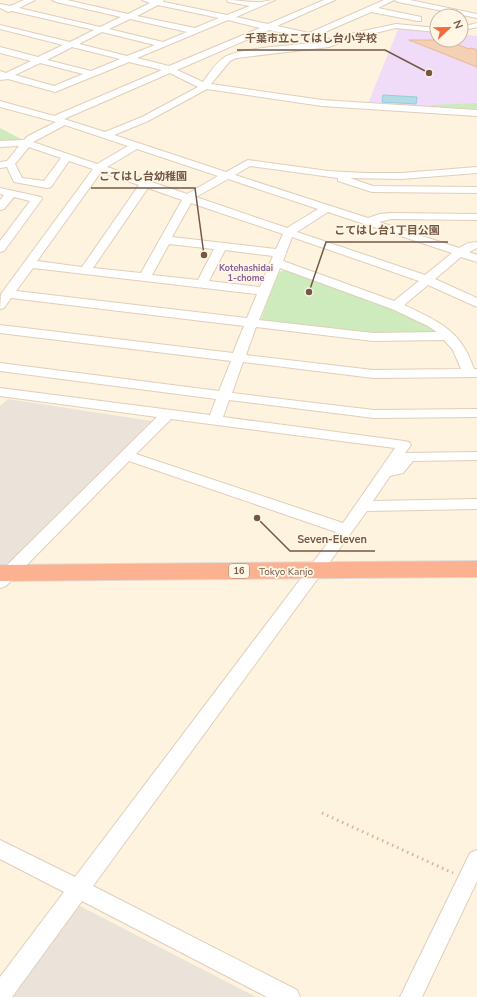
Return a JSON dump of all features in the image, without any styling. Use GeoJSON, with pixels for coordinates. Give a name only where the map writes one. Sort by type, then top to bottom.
{"type":"FeatureCollection","features":[{"type":"Feature","properties":{"kind":"highway","name":"Tokyo Kanjo"},"geometry":{"type":"LineString","coordinates":[[310,578],[477,569]]}},
{"type":"Feature","properties":{"kind":"highway","name":"Tokyo Kanjo"},"geometry":{"type":"LineString","coordinates":[[2,579],[310,578],[477,584]]}},
{"type":"Feature","properties":{"kind":"street"},"geometry":{"type":"LineString","coordinates":[[0,14],[31,0]]}},
{"type":"Feature","properties":{"kind":"street"},"geometry":{"type":"LineString","coordinates":[[56,0],[195,31]]}},
{"type":"Feature","properties":{"kind":"street"},"geometry":{"type":"LineString","coordinates":[[146,0],[160,1],[227,18],[335,41]]}},
{"type":"Feature","properties":{"kind":"street"},"geometry":{"type":"LineString","coordinates":[[231,0],[258,6]]}},
{"type":"Feature","properties":{"kind":"street"},"geometry":{"type":"LineString","coordinates":[[2,77],[55,89],[271,0]]}},
{"type":"Feature","properties":{"kind":"street"},"geometry":{"type":"LineString","coordinates":[[67,157],[47,185],[18,180],[5,165],[31,138],[60,120],[169,69],[331,0]]}},
{"type":"Feature","properties":{"kind":"street"},"geometry":{"type":"LineString","coordinates":[[310,36],[390,0]]}},
{"type":"Feature","properties":{"kind":"street"},"geometry":{"type":"LineString","coordinates":[[398,0],[475,13]]}},
{"type":"Feature","properties":{"kind":"street"},"geometry":{"type":"LineString","coordinates":[[433,7],[443,0]]}},
{"type":"Feature","properties":{"kind":"street"},"geometry":{"type":"LineString","coordinates":[[2,77],[160,1]]}},
{"type":"Feature","properties":{"kind":"street"},"geometry":{"type":"LineString","coordinates":[[0,6],[162,44]]}},
{"type":"Feature","properties":{"kind":"street"},"geometry":{"type":"LineString","coordinates":[[370,9],[429,21]]}},
{"type":"Feature","properties":{"kind":"street"},"geometry":{"type":"LineString","coordinates":[[104,136],[145,118],[202,89],[227,59],[233,56],[248,53],[318,46],[396,26],[429,29]]}},
{"type":"Feature","properties":{"kind":"street"},"geometry":{"type":"LineString","coordinates":[[0,27],[169,69],[203,86],[322,103],[477,113]]}},
{"type":"Feature","properties":{"kind":"street"},"geometry":{"type":"LineString","coordinates":[[0,50],[91,74]]}},
{"type":"Feature","properties":{"kind":"street"},"geometry":{"type":"LineString","coordinates":[[0,104],[60,120],[104,136],[460,252],[477,259]]}},
{"type":"Feature","properties":{"kind":"street"},"geometry":{"type":"LineString","coordinates":[[0,144],[27,143],[428,280],[477,303]]}},
{"type":"Feature","properties":{"kind":"street"},"geometry":{"type":"LineString","coordinates":[[0,305],[99,167],[136,146]]}},
{"type":"Feature","properties":{"kind":"street"},"geometry":{"type":"LineString","coordinates":[[145,277],[189,198],[248,163],[328,174],[401,176],[477,170]]}},
{"type":"Feature","properties":{"kind":"street"},"geometry":{"type":"LineString","coordinates":[[328,174],[372,189],[477,190]]}},
{"type":"Feature","properties":{"kind":"street"},"geometry":{"type":"LineString","coordinates":[[86,270],[145,184]]}},
{"type":"Feature","properties":{"kind":"street"},"geometry":{"type":"LineString","coordinates":[[0,208],[5,193],[37,200],[0,249]]}},
{"type":"Feature","properties":{"kind":"street"},"geometry":{"type":"LineString","coordinates":[[215,420],[251,323],[289,232],[326,209]]}},
{"type":"Feature","properties":{"kind":"street"},"geometry":{"type":"LineString","coordinates":[[369,222],[380,217],[391,216],[477,217]]}},
{"type":"Feature","properties":{"kind":"street"},"geometry":{"type":"LineString","coordinates":[[0,329],[373,374],[473,373],[459,349],[448,336],[432,323],[396,306],[278,258],[221,246],[165,240]]}},
{"type":"Feature","properties":{"kind":"street"},"geometry":{"type":"LineString","coordinates":[[396,306],[460,252],[472,245],[477,245]]}},
{"type":"Feature","properties":{"kind":"street"},"geometry":{"type":"LineString","coordinates":[[202,283],[221,246]]}},
{"type":"Feature","properties":{"kind":"street"},"geometry":{"type":"LineString","coordinates":[[29,264],[265,291]]}},
{"type":"Feature","properties":{"kind":"street"},"geometry":{"type":"LineString","coordinates":[[7,294],[373,337],[448,336]]}},
{"type":"Feature","properties":{"kind":"street"},"geometry":{"type":"LineString","coordinates":[[0,366],[350,412],[374,414],[477,413]]}},
{"type":"Feature","properties":{"kind":"street"},"geometry":{"type":"LineString","coordinates":[[0,392],[404,445],[364,506],[0,995]]}},
{"type":"Feature","properties":{"kind":"street"},"geometry":{"type":"LineString","coordinates":[[2,579],[168,414]]}},
{"type":"Feature","properties":{"kind":"street"},"geometry":{"type":"LineString","coordinates":[[127,456],[346,530]]}},
{"type":"Feature","properties":{"kind":"street"},"geometry":{"type":"LineString","coordinates":[[385,473],[398,470],[409,457],[477,456]]}},
{"type":"Feature","properties":{"kind":"street"},"geometry":{"type":"LineString","coordinates":[[364,506],[477,504]]}},
{"type":"Feature","properties":{"kind":"street"},"geometry":{"type":"LineString","coordinates":[[0,849],[289,997]]}},
{"type":"Feature","properties":{"kind":"street"},"geometry":{"type":"LineString","coordinates":[[411,997],[477,859]]}},
{"type":"Feature","properties":{"kind":"path"},"geometry":{"type":"LineString","coordinates":[[322,813],[467,880]]}},
{"type":"Feature","properties":{"kind":"shaded area"},"geometry":{"type":"Polygon","coordinates":[[[399,27],[429,31],[429,48],[469,48],[469,35],[477,36],[477,112],[367,106],[399,27]]]}},
{"type":"Feature","properties":{"kind":"shaded area"},"geometry":{"type":"Polygon","coordinates":[[[8,399],[152,421],[9,565],[0,565],[0,406],[8,399]]]}},
{"type":"Feature","properties":{"kind":"shaded area"},"geometry":{"type":"Polygon","coordinates":[[[76,904],[256,997],[8,997],[76,904]]]}},
{"type":"Feature","properties":{"kind":"green space"},"geometry":{"type":"Polygon","coordinates":[[[477,103],[477,110],[432,111],[432,105],[477,103]]]}},
{"type":"Feature","properties":{"kind":"green space"},"geometry":{"type":"Polygon","coordinates":[[[0,128],[23,140],[0,143],[0,128]]]}},
{"type":"Feature","properties":{"kind":"green space"},"geometry":{"type":"Polygon","coordinates":[[[287,270],[401,311],[421,321],[436,332],[434,334],[370,335],[265,323],[261,319],[278,272],[287,270]]]}},
{"type":"Feature","properties":{"kind":"water"},"geometry":{"type":"Polygon","coordinates":[[[383,95],[417,97],[416,104],[382,102],[383,95]]]}},
{"type":"Feature","properties":{"kind":"building"},"geometry":{"type":"Polygon","coordinates":[[[409,40],[429,40],[429,48],[409,40]]]}},
{"type":"Feature","properties":{"kind":"building"},"geometry":{"type":"Polygon","coordinates":[[[429,48],[472,48],[477,50],[477,67],[429,48]]]}},
{"type":"Feature","properties":{"kind":"place","name":"千葉市立こてはし台小学校"},"geometry":{"type":"Point","coordinates":[429,73]}},
{"type":"Feature","properties":{"kind":"place","name":"こてはし台幼稚園"},"geometry":{"type":"Point","coordinates":[204,255]}},
{"type":"Feature","properties":{"kind":"place","name":"こてはし台1丁目公園"},"geometry":{"type":"Point","coordinates":[309,292]}},
{"type":"Feature","properties":{"kind":"place","name":"Seven-Eleven"},"geometry":{"type":"Point","coordinates":[257,518]}},
{"type":"Feature","properties":{"kind":"district","name":"Kotehashidai 1-chome"},"geometry":{"type":"Point","coordinates":[246,274]}}]}
